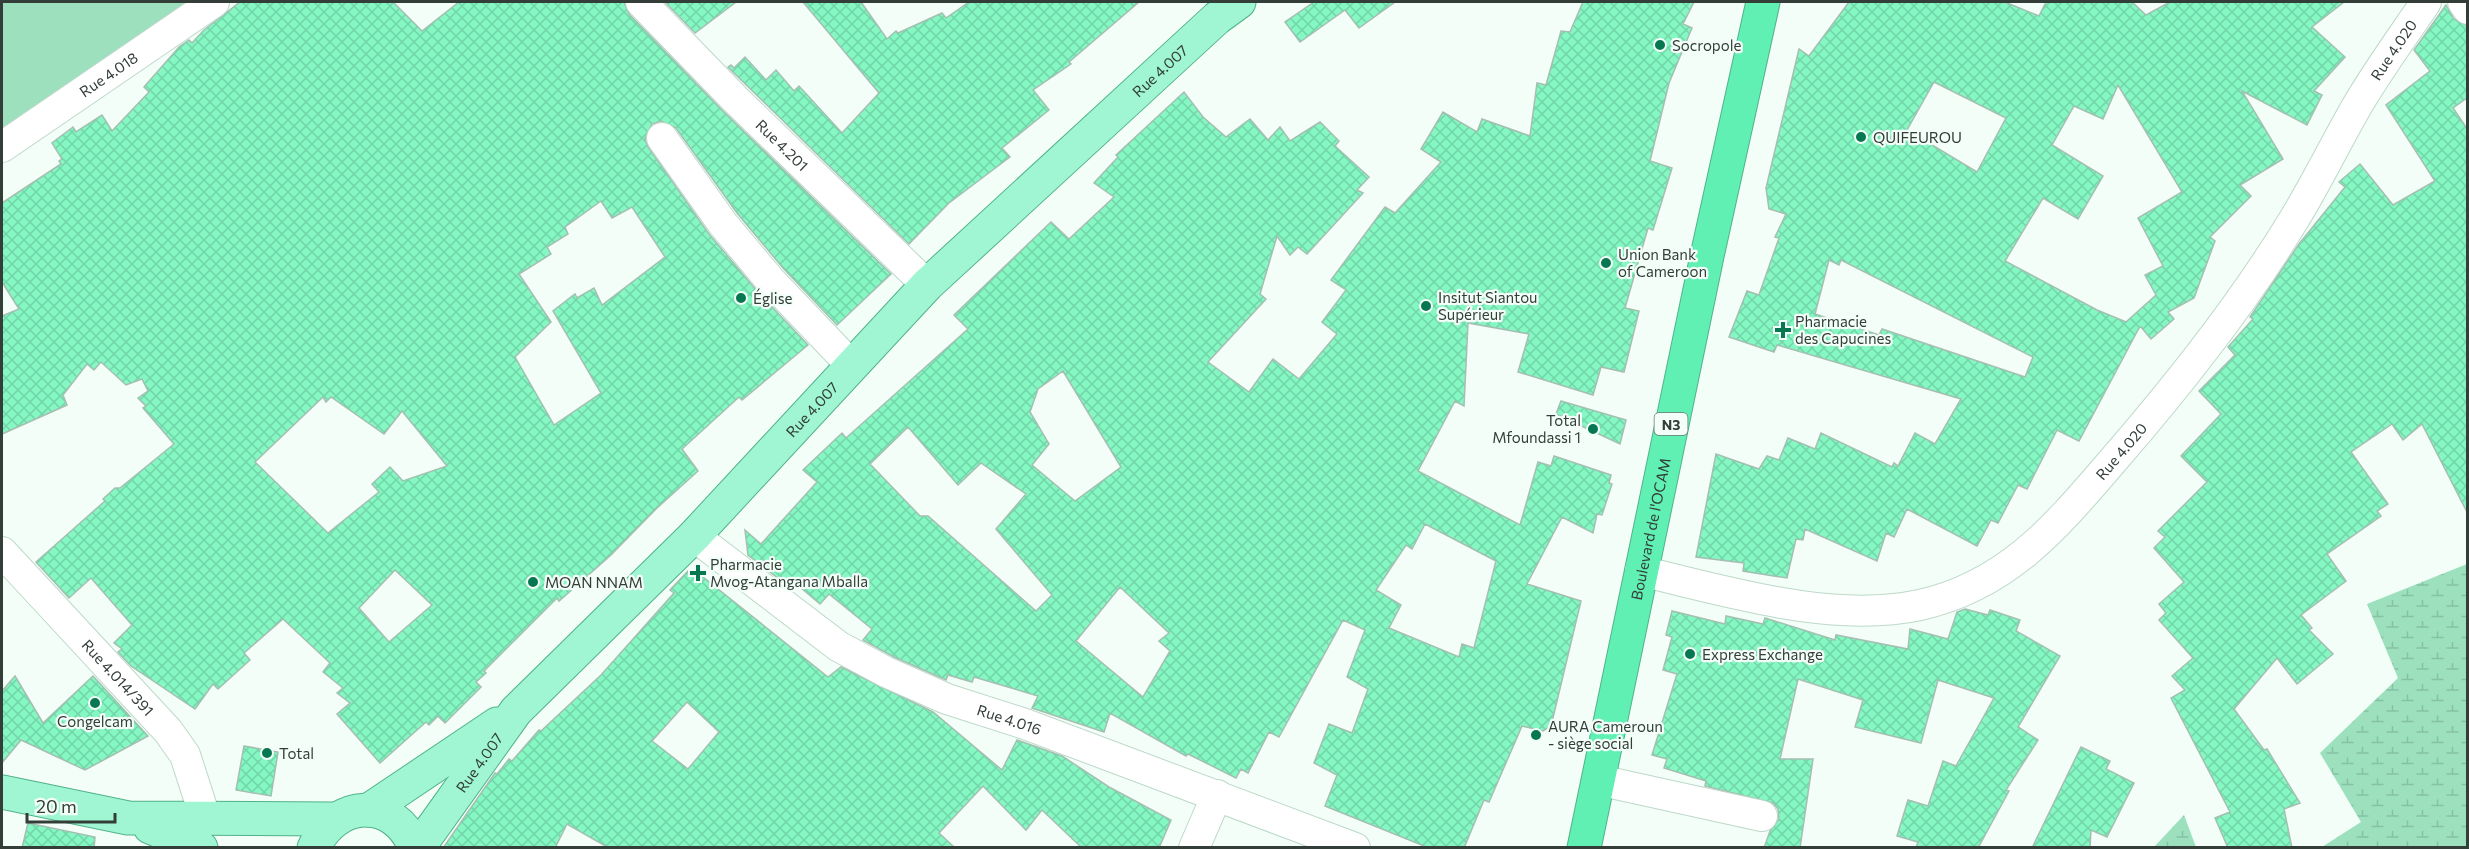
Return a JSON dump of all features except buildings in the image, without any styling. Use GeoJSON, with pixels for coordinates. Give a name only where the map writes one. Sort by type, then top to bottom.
{"type":"FeatureCollection","features":[{"type":"Feature","properties":{"kind":"highway","name":"Boulevard de l'OCAM"},"geometry":{"type":"LineString","coordinates":[[1584,848],[1640,571],[1763,2]]}},
{"type":"Feature","properties":{"kind":"main road","name":"Rue 4.007"},"geometry":{"type":"LineString","coordinates":[[416,848],[516,711],[694,536],[927,285],[1217,18],[1239,2]]}},
{"type":"Feature","properties":{"kind":"main road"},"geometry":{"type":"LineString","coordinates":[[369,810],[516,711]]}},
{"type":"Feature","properties":{"kind":"main road"},"geometry":{"type":"LineString","coordinates":[[2,792],[204,834],[333,819],[350,811],[369,810],[385,814],[399,822],[410,835],[416,848]]}},
{"type":"Feature","properties":{"kind":"main road"},"geometry":{"type":"LineString","coordinates":[[314,848],[320,833],[333,819]]}},
{"type":"Feature","properties":{"kind":"street","name":"Rue 4.018"},"geometry":{"type":"LineString","coordinates":[[2,147],[214,2]]}},
{"type":"Feature","properties":{"kind":"street","name":"Rue 4.201"},"geometry":{"type":"LineString","coordinates":[[641,2],[735,99],[927,285]]}},
{"type":"Feature","properties":{"kind":"street","name":"Rue 4.020"},"geometry":{"type":"LineString","coordinates":[[1640,571],[1779,602],[1855,611],[1918,605],[1964,592],[2009,565],[2049,534],[2147,421],[2241,301],[2294,221],[2358,104],[2426,2]]}},
{"type":"Feature","properties":{"kind":"street"},"geometry":{"type":"LineString","coordinates":[[2463,2],[2468,9]]}},
{"type":"Feature","properties":{"kind":"street"},"geometry":{"type":"LineString","coordinates":[[662,138],[723,224],[770,280],[852,366]]}},
{"type":"Feature","properties":{"kind":"street","name":"Rue 4.016"},"geometry":{"type":"LineString","coordinates":[[694,536],[830,640],[886,672],[947,699],[1217,795],[1355,848]]}},
{"type":"Feature","properties":{"kind":"street","name":"Rue 4.014/391"},"geometry":{"type":"LineString","coordinates":[[2,552],[168,731],[185,755],[204,834]]}},
{"type":"Feature","properties":{"kind":"street"},"geometry":{"type":"LineString","coordinates":[[1598,780],[1762,816]]}},
{"type":"Feature","properties":{"kind":"street"},"geometry":{"type":"LineString","coordinates":[[1194,848],[1217,795]]}},
{"type":"Feature","properties":{"kind":"green space"},"geometry":{"type":"Polygon","coordinates":[[[2,2],[199,2],[2,131],[2,2]]]}},
{"type":"Feature","properties":{"kind":"green space"},"geometry":{"type":"Polygon","coordinates":[[[2467,564],[2467,847],[2322,847],[2361,822],[2320,753],[2398,678],[2367,604],[2467,564]]]}},
{"type":"Feature","properties":{"kind":"green space"},"geometry":{"type":"Polygon","coordinates":[[[2184,815],[2196,847],[2154,847],[2184,815]]]}},
{"type":"Feature","properties":{"kind":"place","name":"Socropole"},"geometry":{"type":"Point","coordinates":[1660,45]}},
{"type":"Feature","properties":{"kind":"place","name":"QUIFEUROU"},"geometry":{"type":"Point","coordinates":[1861,137]}},
{"type":"Feature","properties":{"kind":"place","name":"Union Bank of Cameroon"},"geometry":{"type":"Point","coordinates":[1606,263]}},
{"type":"Feature","properties":{"kind":"place","name":"Église"},"geometry":{"type":"Point","coordinates":[741,298]}},
{"type":"Feature","properties":{"kind":"place","name":"Insitut Siantou Supérieur"},"geometry":{"type":"Point","coordinates":[1426,306]}},
{"type":"Feature","properties":{"kind":"place","name":"Pharmacie des Capucines"},"geometry":{"type":"Point","coordinates":[1783,330]}},
{"type":"Feature","properties":{"kind":"place","name":"Total Mfoundassi 1"},"geometry":{"type":"Point","coordinates":[1593,429]}},
{"type":"Feature","properties":{"kind":"place","name":"Pharmacie Mvog-Atangana Mballa"},"geometry":{"type":"Point","coordinates":[698,573]}},
{"type":"Feature","properties":{"kind":"place","name":"MOAN NNAM"},"geometry":{"type":"Point","coordinates":[533,582]}},
{"type":"Feature","properties":{"kind":"place","name":"Express Exchange"},"geometry":{"type":"Point","coordinates":[1690,654]}},
{"type":"Feature","properties":{"kind":"place","name":"Congelcam"},"geometry":{"type":"Point","coordinates":[95,703]}},
{"type":"Feature","properties":{"kind":"place","name":"AURA Cameroun - siège social"},"geometry":{"type":"Point","coordinates":[1536,735]}},
{"type":"Feature","properties":{"kind":"place","name":"Total"},"geometry":{"type":"Point","coordinates":[267,753]}}]}
